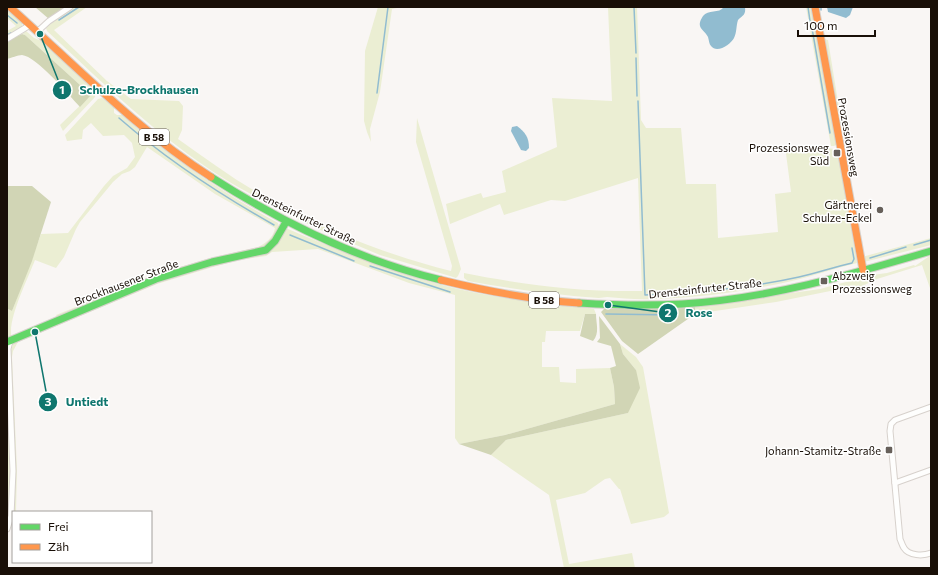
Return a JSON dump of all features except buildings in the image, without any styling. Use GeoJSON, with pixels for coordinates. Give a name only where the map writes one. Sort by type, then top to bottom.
{"type":"FeatureCollection","features":[{"type":"Feature","properties":{"kind":"main road","name":"Drensteinfurter Straße"},"geometry":{"type":"LineString","coordinates":[[10,7],[121,109],[171,150],[232,192],[286,222],[322,239],[417,274],[482,290],[553,301],[598,305],[639,306],[682,304],[794,288],[931,251]]}},
{"type":"Feature","properties":{"kind":"main road","name":"Prozessionsweg"},"geometry":{"type":"LineString","coordinates":[[815,7],[863,270]]}},
{"type":"Feature","properties":{"kind":"main road","name":"Brockhausener Straße"},"geometry":{"type":"LineString","coordinates":[[8,341],[156,279],[212,262],[266,250],[277,240],[286,222]]}},
{"type":"Feature","properties":{"kind":"street"},"geometry":{"type":"LineString","coordinates":[[37,32],[49,21],[70,7]]}},
{"type":"Feature","properties":{"kind":"street"},"geometry":{"type":"LineString","coordinates":[[7,39],[30,25]]}},
{"type":"Feature","properties":{"kind":"street","name":"Brockhausener Straße"},"geometry":{"type":"LineString","coordinates":[[7,529],[11,516],[14,471],[8,341]]}},
{"type":"Feature","properties":{"kind":"street"},"geometry":{"type":"LineString","coordinates":[[931,407],[895,420],[891,424],[890,431],[900,539],[904,549],[911,554],[920,555],[931,553]]}},
{"type":"Feature","properties":{"kind":"street"},"geometry":{"type":"LineString","coordinates":[[895,483],[931,470]]}},
{"type":"Feature","properties":{"kind":"green space"},"geometry":{"type":"Polygon","coordinates":[[[35,7],[67,7],[49,19],[35,7]]]}},
{"type":"Feature","properties":{"kind":"green space"},"geometry":{"type":"Polygon","coordinates":[[[75,7],[87,7],[54,30],[107,81],[131,99],[179,101],[183,106],[182,130],[178,139],[260,194],[315,223],[359,242],[404,258],[451,271],[452,266],[416,142],[417,118],[461,269],[458,276],[456,278],[380,255],[325,232],[291,216],[291,211],[287,213],[247,192],[199,162],[132,109],[47,31],[46,28],[49,25],[75,7]]]}},
{"type":"Feature","properties":{"kind":"green space"},"geometry":{"type":"Polygon","coordinates":[[[378,7],[402,7],[392,9],[380,92],[370,129],[371,142],[364,121],[365,51],[378,7]]]}},
{"type":"Feature","properties":{"kind":"green space"},"geometry":{"type":"Polygon","coordinates":[[[608,7],[637,7],[641,120],[646,128],[681,128],[686,184],[716,184],[718,238],[778,232],[775,194],[791,192],[785,146],[803,150],[830,148],[838,151],[857,263],[800,279],[758,288],[705,296],[647,299],[599,298],[550,293],[468,281],[464,278],[464,273],[552,287],[642,291],[638,178],[565,201],[551,200],[504,215],[500,204],[450,224],[446,204],[481,193],[483,198],[506,192],[502,171],[557,147],[552,98],[612,101],[608,7]]]}},
{"type":"Feature","properties":{"kind":"green space"},"geometry":{"type":"Polygon","coordinates":[[[806,7],[813,7],[837,144],[834,146],[831,146],[806,7]]]}},
{"type":"Feature","properties":{"kind":"green space"},"geometry":{"type":"Polygon","coordinates":[[[7,9],[22,22],[22,27],[7,37],[7,31],[16,26],[7,18],[7,9]]]}},
{"type":"Feature","properties":{"kind":"green space"},"geometry":{"type":"Polygon","coordinates":[[[26,31],[34,38],[44,42],[96,91],[95,97],[63,131],[60,125],[91,95],[25,35],[22,34],[26,31]]]}},
{"type":"Feature","properties":{"kind":"green space"},"geometry":{"type":"Polygon","coordinates":[[[22,34],[25,35],[91,95],[80,107],[36,62],[22,55],[7,59],[7,41],[22,34]]]}},
{"type":"Feature","properties":{"kind":"green space"},"geometry":{"type":"Polygon","coordinates":[[[823,39],[828,40],[844,139],[840,139],[823,39]]]}},
{"type":"Feature","properties":{"kind":"green space"},"geometry":{"type":"Polygon","coordinates":[[[102,98],[114,107],[114,113],[117,115],[122,115],[197,173],[278,223],[278,232],[265,248],[212,261],[58,319],[56,315],[154,275],[207,259],[258,247],[273,235],[275,228],[215,194],[147,147],[135,167],[122,174],[113,182],[80,222],[64,257],[56,268],[35,260],[12,321],[12,338],[7,339],[8,309],[12,311],[41,234],[68,233],[104,186],[113,176],[127,168],[135,157],[132,143],[124,135],[103,136],[91,123],[83,130],[82,139],[67,141],[65,135],[98,99],[102,98]]]}},
{"type":"Feature","properties":{"kind":"green space"},"geometry":{"type":"Polygon","coordinates":[[[7,186],[32,186],[51,202],[32,261],[12,311],[8,309],[7,186]]]}},
{"type":"Feature","properties":{"kind":"green space"},"geometry":{"type":"Polygon","coordinates":[[[285,229],[288,229],[372,262],[436,283],[504,298],[551,305],[594,309],[596,314],[585,314],[580,331],[546,331],[545,342],[542,342],[542,367],[559,367],[560,382],[576,383],[576,369],[610,368],[614,387],[615,404],[505,435],[459,444],[455,438],[455,295],[409,283],[318,249],[272,252],[266,256],[239,260],[157,284],[18,342],[13,351],[12,357],[17,470],[16,511],[13,511],[15,471],[10,354],[16,340],[156,281],[212,264],[256,255],[285,229]]]}},
{"type":"Feature","properties":{"kind":"green space"},"geometry":{"type":"Polygon","coordinates":[[[931,238],[931,245],[864,262],[862,257],[931,238]]]}},
{"type":"Feature","properties":{"kind":"green space"},"geometry":{"type":"Polygon","coordinates":[[[931,255],[931,291],[922,265],[877,279],[860,287],[850,287],[776,302],[695,314],[695,307],[820,289],[872,275],[915,266],[931,255]]]}},
{"type":"Feature","properties":{"kind":"green space"},"geometry":{"type":"Polygon","coordinates":[[[695,307],[695,314],[638,354],[622,341],[601,312],[604,309],[695,307]]]}},
{"type":"Feature","properties":{"kind":"green space"},"geometry":{"type":"Polygon","coordinates":[[[585,314],[596,314],[597,332],[593,341],[580,336],[585,314]]]}},
{"type":"Feature","properties":{"kind":"green space"},"geometry":{"type":"Polygon","coordinates":[[[599,316],[620,344],[623,354],[636,370],[640,388],[628,413],[506,440],[491,455],[459,444],[505,435],[615,404],[614,387],[610,368],[616,366],[611,346],[597,342],[600,338],[599,316]]]}},
{"type":"Feature","properties":{"kind":"green space"},"geometry":{"type":"Polygon","coordinates":[[[620,344],[636,357],[643,367],[669,513],[664,517],[631,524],[620,489],[610,478],[605,479],[585,493],[556,500],[569,564],[632,553],[635,568],[564,568],[549,495],[491,455],[506,440],[628,413],[636,370],[623,354],[620,344]]]}},
{"type":"Feature","properties":{"kind":"green space"},"geometry":{"type":"Polygon","coordinates":[[[7,361],[12,471],[10,515],[7,524],[7,361]]]}},
{"type":"Feature","properties":{"kind":"water"},"geometry":{"type":"Polygon","coordinates":[[[724,7],[745,7],[745,12],[744,15],[738,20],[734,38],[724,47],[717,49],[710,45],[708,37],[701,28],[700,23],[705,14],[724,7]]]}},
{"type":"Feature","properties":{"kind":"water"},"geometry":{"type":"Polygon","coordinates":[[[827,7],[853,7],[850,15],[846,18],[828,12],[827,7]]]}},
{"type":"Feature","properties":{"kind":"water"},"geometry":{"type":"Polygon","coordinates":[[[517,126],[527,138],[529,148],[526,151],[521,150],[511,131],[512,127],[517,126]]]}},
{"type":"Feature","properties":{"kind":"waterway"},"geometry":{"type":"LineString","coordinates":[[59,20],[79,7]]}},
{"type":"Feature","properties":{"kind":"waterway"},"geometry":{"type":"LineString","coordinates":[[377,93],[388,7]]}},
{"type":"Feature","properties":{"kind":"waterway"},"geometry":{"type":"LineString","coordinates":[[634,7],[636,53]]}},
{"type":"Feature","properties":{"kind":"waterway"},"geometry":{"type":"LineString","coordinates":[[808,7],[810,21]]}},
{"type":"Feature","properties":{"kind":"waterway"},"geometry":{"type":"LineString","coordinates":[[7,15],[17,23]]}},
{"type":"Feature","properties":{"kind":"waterway"},"geometry":{"type":"LineString","coordinates":[[812,28],[830,133]]}},
{"type":"Feature","properties":{"kind":"waterway"},"geometry":{"type":"LineString","coordinates":[[7,35],[11,33]]}},
{"type":"Feature","properties":{"kind":"waterway"},"geometry":{"type":"LineString","coordinates":[[636,58],[637,96]]}},
{"type":"Feature","properties":{"kind":"waterway"},"geometry":{"type":"LineString","coordinates":[[638,101],[645,295],[722,289],[799,277],[852,263],[854,259],[852,248]]}},
{"type":"Feature","properties":{"kind":"waterway"},"geometry":{"type":"LineString","coordinates":[[119,118],[194,176],[274,225]]}},
{"type":"Feature","properties":{"kind":"waterway"},"geometry":{"type":"LineString","coordinates":[[290,235],[354,261]]}},
{"type":"Feature","properties":{"kind":"waterway"},"geometry":{"type":"LineString","coordinates":[[914,245],[931,240]]}},
{"type":"Feature","properties":{"kind":"waterway"},"geometry":{"type":"LineString","coordinates":[[870,258],[906,247]]}},
{"type":"Feature","properties":{"kind":"waterway"},"geometry":{"type":"LineString","coordinates":[[370,266],[450,292]]}},
{"type":"Feature","properties":{"kind":"waterway"},"geometry":{"type":"LineString","coordinates":[[606,314],[675,315]]}},
{"type":"Feature","properties":{"kind":"traffic: fast"},"geometry":{"type":"LineString","coordinates":[[211,177],[265,209],[321,238],[380,262],[441,280]]}},
{"type":"Feature","properties":{"kind":"traffic: fast"},"geometry":{"type":"LineString","coordinates":[[7,342],[156,279],[212,262],[266,250],[275,241],[286,222]]}},
{"type":"Feature","properties":{"kind":"traffic: fast"},"geometry":{"type":"LineString","coordinates":[[579,303],[669,305],[745,297],[808,285],[931,251]]}},
{"type":"Feature","properties":{"kind":"traffic: slow"},"geometry":{"type":"LineString","coordinates":[[10,7],[132,118],[184,159],[211,177]]}},
{"type":"Feature","properties":{"kind":"traffic: slow"},"geometry":{"type":"LineString","coordinates":[[815,7],[863,270]]}},
{"type":"Feature","properties":{"kind":"traffic: slow"},"geometry":{"type":"LineString","coordinates":[[441,280],[475,288],[544,300],[579,303]]}},
{"type":"Feature","properties":{"kind":"place","name":"Schulze-Brockhausen"},"geometry":{"type":"Point","coordinates":[40,34]}},
{"type":"Feature","properties":{"kind":"place","name":"Prozessionsweg Süd"},"geometry":{"type":"Point","coordinates":[837,153]}},
{"type":"Feature","properties":{"kind":"place","name":"Gärtnerei Schulze-Eckel"},"geometry":{"type":"Point","coordinates":[880,210]}},
{"type":"Feature","properties":{"kind":"place","name":"Abzweig Prozessionsweg"},"geometry":{"type":"Point","coordinates":[824,281]}},
{"type":"Feature","properties":{"kind":"place","name":"Rose"},"geometry":{"type":"Point","coordinates":[608,305]}},
{"type":"Feature","properties":{"kind":"place","name":"Untiedt"},"geometry":{"type":"Point","coordinates":[35,332]}},
{"type":"Feature","properties":{"kind":"place","name":"Johann-Stamitz-Straße"},"geometry":{"type":"Point","coordinates":[889,450]}}]}
